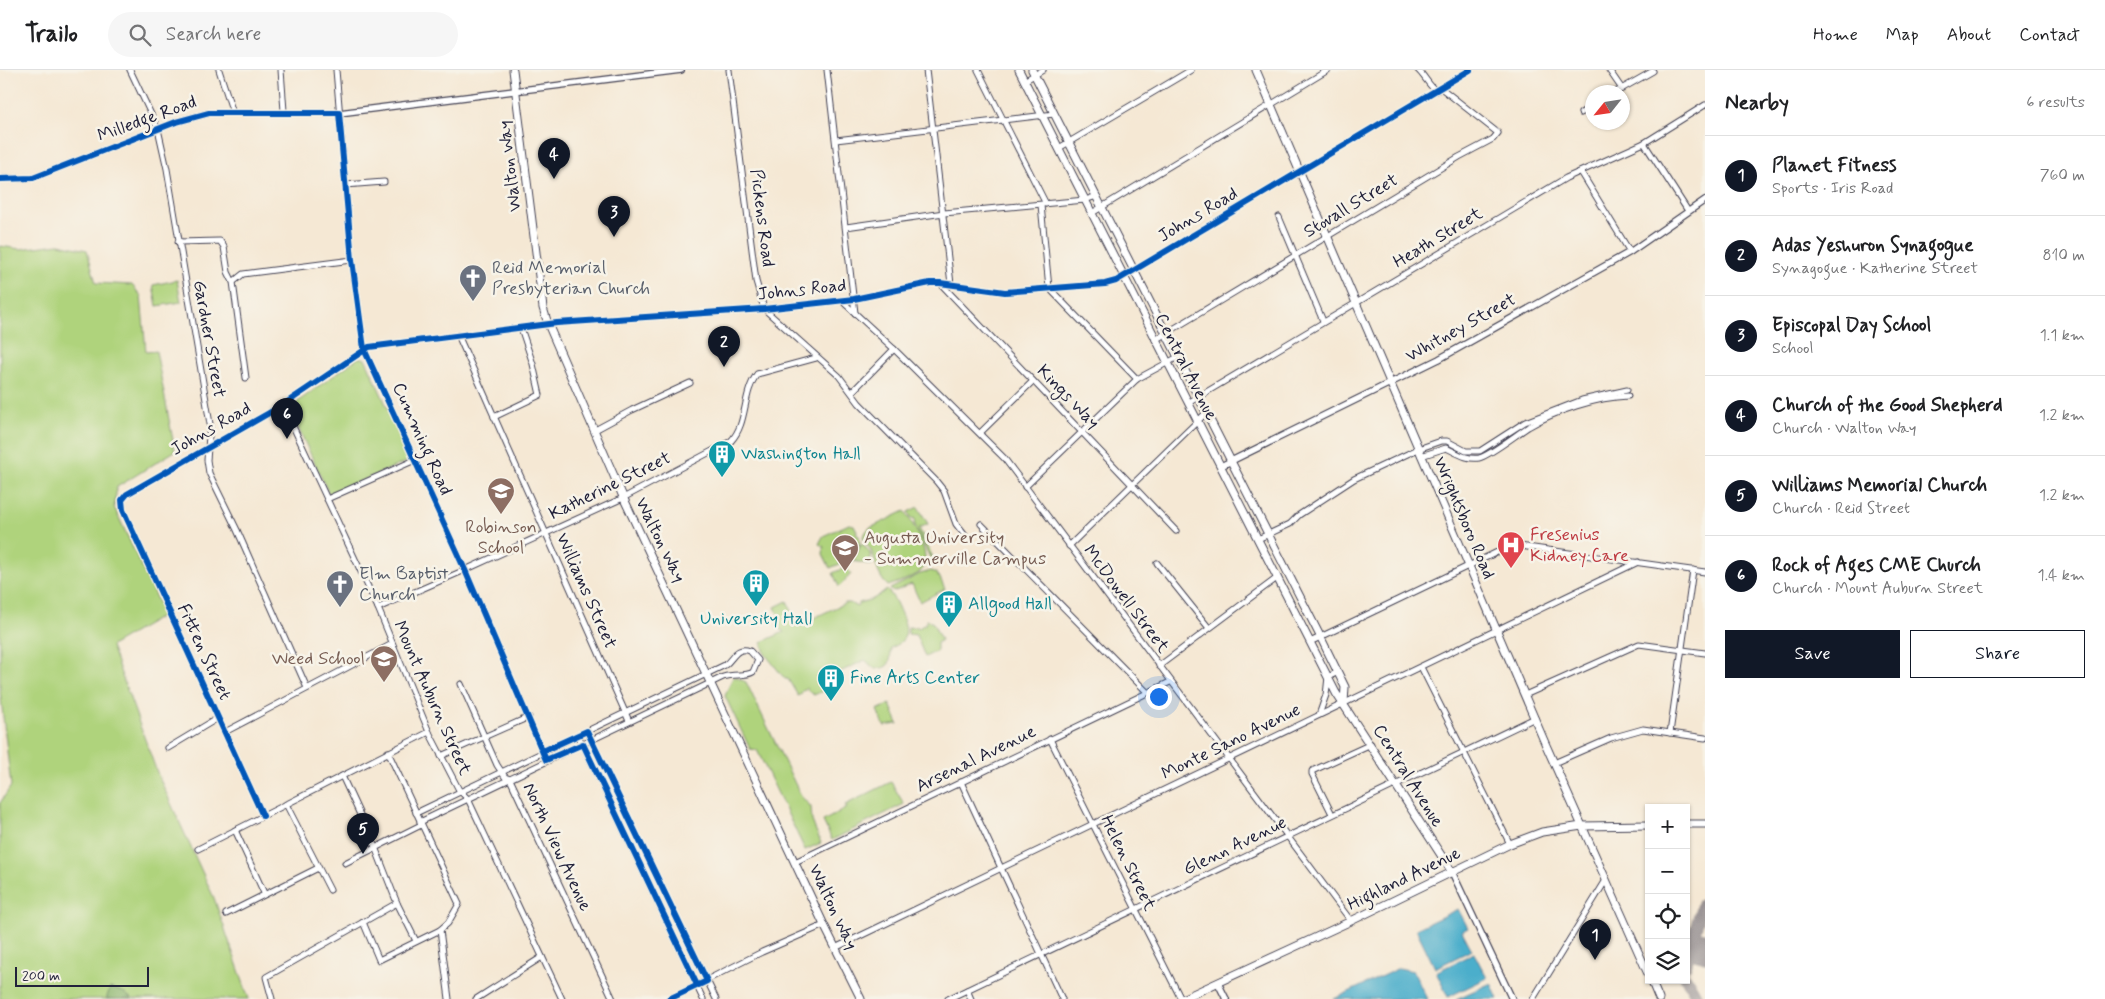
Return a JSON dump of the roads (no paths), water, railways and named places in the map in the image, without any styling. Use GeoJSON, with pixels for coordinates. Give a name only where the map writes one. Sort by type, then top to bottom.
{"type":"FeatureCollection","features":[{"type":"Feature","properties":{"kind":"main road","name":"Walton Way"},"geometry":{"type":"LineString","coordinates":[[514,70],[542,308],[623,498],[824,926],[861,999]]}},
{"type":"Feature","properties":{"kind":"main road","name":"Central Avenue"},"geometry":{"type":"LineString","coordinates":[[1019,70],[1197,423],[1221,466],[1328,677],[1452,872]]}},
{"type":"Feature","properties":{"kind":"main road","name":"Wrightsboro Road"},"geometry":{"type":"LineString","coordinates":[[1256,70],[1534,718],[1645,967]]}},
{"type":"Feature","properties":{"kind":"main road","name":"Central Avenue"},"geometry":{"type":"LineString","coordinates":[[1034,72],[1345,686],[1344,703]]}},
{"type":"Feature","properties":{"kind":"main road"},"geometry":{"type":"LineString","coordinates":[[1690,824],[1705,824]]}},
{"type":"Feature","properties":{"kind":"main road","name":"Highland Avenue"},"geometry":{"type":"LineString","coordinates":[[1182,999],[1351,921],[1510,844],[1542,832],[1582,826],[1645,825]]}},
{"type":"Feature","properties":{"kind":"main road"},"geometry":{"type":"LineString","coordinates":[[1653,984],[1659,999]]}},
{"type":"Feature","properties":{"kind":"street","name":"Gardner Street"},"geometry":{"type":"LineString","coordinates":[[130,70],[158,129],[168,177],[210,424],[207,449],[209,473],[237,530],[308,688]]}},
{"type":"Feature","properties":{"kind":"street"},"geometry":{"type":"LineString","coordinates":[[219,70],[233,113]]}},
{"type":"Feature","properties":{"kind":"street"},"geometry":{"type":"LineString","coordinates":[[281,70],[284,111]]}},
{"type":"Feature","properties":{"kind":"street","name":"Cumming Road"},"geometry":{"type":"LineString","coordinates":[[336,70],[352,260],[364,349],[465,570],[546,760]]}},
{"type":"Feature","properties":{"kind":"street","name":"Milledge Road"},"geometry":{"type":"LineString","coordinates":[[0,179],[33,178],[158,129],[202,114],[284,111],[339,113],[680,70]]}},
{"type":"Feature","properties":{"kind":"street","name":"Pickens Road"},"geometry":{"type":"LineString","coordinates":[[729,70],[756,281],[764,309]]}},
{"type":"Feature","properties":{"kind":"street"},"geometry":{"type":"LineString","coordinates":[[827,70],[855,313]]}},
{"type":"Feature","properties":{"kind":"street"},"geometry":{"type":"LineString","coordinates":[[926,70],[951,284]]}},
{"type":"Feature","properties":{"kind":"street"},"geometry":{"type":"LineString","coordinates":[[978,70],[1004,120],[1043,204],[1049,288],[1137,379]]}},
{"type":"Feature","properties":{"kind":"street"},"geometry":{"type":"LineString","coordinates":[[1024,81],[1034,72],[1044,70]]}},
{"type":"Feature","properties":{"kind":"street"},"geometry":{"type":"LineString","coordinates":[[1059,148],[1184,72],[1191,70]]}},
{"type":"Feature","properties":{"kind":"street"},"geometry":{"type":"LineString","coordinates":[[1092,213],[1328,70]]}},
{"type":"Feature","properties":{"kind":"street"},"geometry":{"type":"LineString","coordinates":[[1418,70],[1425,76],[1433,89],[1439,90]]}},
{"type":"Feature","properties":{"kind":"street","name":"Johns Road"},"geometry":{"type":"LineString","coordinates":[[122,500],[127,494],[283,405],[364,349],[548,324],[764,309],[854,300],[940,282],[1005,292],[1105,284],[1116,281],[1470,70]]}},
{"type":"Feature","properties":{"kind":"street"},"geometry":{"type":"LineString","coordinates":[[1609,70],[1616,85]]}},
{"type":"Feature","properties":{"kind":"street"},"geometry":{"type":"LineString","coordinates":[[1629,85],[1653,71]]}},
{"type":"Feature","properties":{"kind":"street","name":"Stovall Street"},"geometry":{"type":"LineString","coordinates":[[1155,340],[1295,255],[1493,139],[1498,133],[1439,90]]}},
{"type":"Feature","properties":{"kind":"street","name":"Heath Street"},"geometry":{"type":"LineString","coordinates":[[1188,403],[1566,178],[1644,142],[1704,107]]}},
{"type":"Feature","properties":{"kind":"street"},"geometry":{"type":"LineString","coordinates":[[1581,113],[1585,110]]}},
{"type":"Feature","properties":{"kind":"street"},"geometry":{"type":"LineString","coordinates":[[836,140],[1054,114]]}},
{"type":"Feature","properties":{"kind":"street"},"geometry":{"type":"LineString","coordinates":[[1644,142],[1688,211]]}},
{"type":"Feature","properties":{"kind":"street"},"geometry":{"type":"LineString","coordinates":[[1580,172],[1630,252]]}},
{"type":"Feature","properties":{"kind":"street"},"geometry":{"type":"LineString","coordinates":[[345,185],[384,182]]}},
{"type":"Feature","properties":{"kind":"street"},"geometry":{"type":"LineString","coordinates":[[846,227],[944,213],[1085,200],[1097,196]]}},
{"type":"Feature","properties":{"kind":"street","name":"Whitney Street"},"geometry":{"type":"LineString","coordinates":[[1221,466],[1390,384],[1447,354],[1630,252],[1705,200]]}},
{"type":"Feature","properties":{"kind":"street"},"geometry":{"type":"LineString","coordinates":[[1279,217],[1324,322]]}},
{"type":"Feature","properties":{"kind":"street"},"geometry":{"type":"LineString","coordinates":[[178,242],[220,241],[224,247],[226,262],[233,282],[246,378]]}},
{"type":"Feature","properties":{"kind":"street"},"geometry":{"type":"LineString","coordinates":[[233,282],[242,274],[352,260]]}},
{"type":"Feature","properties":{"kind":"street","name":"Kings Way"},"geometry":{"type":"LineString","coordinates":[[940,282],[1176,532]]}},
{"type":"Feature","properties":{"kind":"street","name":"McDowell Street"},"geometry":{"type":"LineString","coordinates":[[842,301],[894,349],[1004,458],[1170,682],[1351,921]]}},
{"type":"Feature","properties":{"kind":"street"},"geometry":{"type":"LineString","coordinates":[[764,309],[816,358],[839,376],[860,403],[936,482],[944,492],[956,524],[967,538]]}},
{"type":"Feature","properties":{"kind":"street"},"geometry":{"type":"LineString","coordinates":[[494,417],[540,396],[533,364],[521,328]]}},
{"type":"Feature","properties":{"kind":"street","name":"Williams Street"},"geometry":{"type":"LineString","coordinates":[[458,335],[629,721]]}},
{"type":"Feature","properties":{"kind":"street"},"geometry":{"type":"LineString","coordinates":[[852,392],[894,349]]}},
{"type":"Feature","properties":{"kind":"street"},"geometry":{"type":"LineString","coordinates":[[1025,487],[1137,379],[1178,357]]}},
{"type":"Feature","properties":{"kind":"street","name":"Katherine Street"},"geometry":{"type":"LineString","coordinates":[[378,608],[623,498],[731,441],[740,424],[749,389],[757,374],[816,358]]}},
{"type":"Feature","properties":{"kind":"street"},"geometry":{"type":"LineString","coordinates":[[980,433],[1033,382]]}},
{"type":"Feature","properties":{"kind":"street"},"geometry":{"type":"LineString","coordinates":[[595,430],[632,410],[690,383]]}},
{"type":"Feature","properties":{"kind":"street"},"geometry":{"type":"LineString","coordinates":[[1258,539],[1290,524],[1299,515],[1354,479],[1420,453],[1441,441],[1447,441],[1466,451],[1480,451],[1525,422],[1538,416],[1582,400],[1627,393]]}},
{"type":"Feature","properties":{"kind":"street","name":"Mount Auburn Street"},"geometry":{"type":"LineString","coordinates":[[283,405],[378,608],[429,732],[460,791],[468,799],[562,999]]}},
{"type":"Feature","properties":{"kind":"street"},"geometry":{"type":"LineString","coordinates":[[1069,546],[1207,412]]}},
{"type":"Feature","properties":{"kind":"street"},"geometry":{"type":"LineString","coordinates":[[327,499],[414,460]]}},
{"type":"Feature","properties":{"kind":"street","name":"Fitten Street"},"geometry":{"type":"LineString","coordinates":[[122,500],[123,510],[263,816]]}},
{"type":"Feature","properties":{"kind":"street"},"geometry":{"type":"LineString","coordinates":[[981,524],[1147,692]]}},
{"type":"Feature","properties":{"kind":"street"},"geometry":{"type":"LineString","coordinates":[[1310,642],[1512,544],[1705,572]]}},
{"type":"Feature","properties":{"kind":"street","name":"Monte Sano Avenue"},"geometry":{"type":"LineString","coordinates":[[835,948],[1638,562]]}},
{"type":"Feature","properties":{"kind":"street"},"geometry":{"type":"LineString","coordinates":[[1157,563],[1209,628]]}},
{"type":"Feature","properties":{"kind":"street"},"geometry":{"type":"LineString","coordinates":[[1670,733],[1680,649],[1693,570]]}},
{"type":"Feature","properties":{"kind":"street"},"geometry":{"type":"LineString","coordinates":[[1159,666],[1277,578]]}},
{"type":"Feature","properties":{"kind":"street"},"geometry":{"type":"LineString","coordinates":[[225,732],[392,644]]}},
{"type":"Feature","properties":{"kind":"street"},"geometry":{"type":"LineString","coordinates":[[1525,695],[1639,644],[1705,653]]}},
{"type":"Feature","properties":{"kind":"street"},"geometry":{"type":"LineString","coordinates":[[345,863],[546,760],[710,683],[731,674],[747,675],[753,672],[758,660],[750,651],[740,650],[725,665],[416,813]]}},
{"type":"Feature","properties":{"kind":"street"},"geometry":{"type":"LineString","coordinates":[[1420,666],[1510,844]]}},
{"type":"Feature","properties":{"kind":"street"},"geometry":{"type":"LineString","coordinates":[[1319,715],[1326,695],[1328,677],[1338,672]]}},
{"type":"Feature","properties":{"kind":"street","name":"Arsenal Avenue"},"geometry":{"type":"LineString","coordinates":[[795,862],[1170,682]]}},
{"type":"Feature","properties":{"kind":"street","name":"North View Avenue"},"geometry":{"type":"LineString","coordinates":[[461,684],[501,772],[510,779],[612,999]]}},
{"type":"Feature","properties":{"kind":"street"},"geometry":{"type":"LineString","coordinates":[[662,695],[666,704]]}},
{"type":"Feature","properties":{"kind":"street"},"geometry":{"type":"LineString","coordinates":[[441,756],[529,717]]}},
{"type":"Feature","properties":{"kind":"street"},"geometry":{"type":"LineString","coordinates":[[168,748],[218,718]]}},
{"type":"Feature","properties":{"kind":"street","name":"Glenn Avenue"},"geometry":{"type":"LineString","coordinates":[[948,999],[1534,718]]}},
{"type":"Feature","properties":{"kind":"street"},"geometry":{"type":"LineString","coordinates":[[1554,763],[1629,732],[1644,729],[1705,738]]}},
{"type":"Feature","properties":{"kind":"street"},"geometry":{"type":"LineString","coordinates":[[587,731],[716,999]]}},
{"type":"Feature","properties":{"kind":"street"},"geometry":{"type":"LineString","coordinates":[[198,849],[429,732]]}},
{"type":"Feature","properties":{"kind":"street"},"geometry":{"type":"LineString","coordinates":[[578,735],[703,999]]}},
{"type":"Feature","properties":{"kind":"street","name":"Helen Street"},"geometry":{"type":"LineString","coordinates":[[1050,739],[1182,999]]}},
{"type":"Feature","properties":{"kind":"street"},"geometry":{"type":"LineString","coordinates":[[1332,814],[1312,771],[1371,744]]}},
{"type":"Feature","properties":{"kind":"street"},"geometry":{"type":"LineString","coordinates":[[362,922],[379,960],[440,930],[448,922],[459,904],[388,752]]}},
{"type":"Feature","properties":{"kind":"street"},"geometry":{"type":"LineString","coordinates":[[342,776],[375,847],[397,903],[416,941]]}},
{"type":"Feature","properties":{"kind":"street"},"geometry":{"type":"LineString","coordinates":[[961,782],[1062,999]]}},
{"type":"Feature","properties":{"kind":"street"},"geometry":{"type":"LineString","coordinates":[[286,804],[330,890]]}},
{"type":"Feature","properties":{"kind":"street"},"geometry":{"type":"LineString","coordinates":[[622,827],[632,824]]}},
{"type":"Feature","properties":{"kind":"street"},"geometry":{"type":"LineString","coordinates":[[235,830],[264,893]]}},
{"type":"Feature","properties":{"kind":"street"},"geometry":{"type":"LineString","coordinates":[[226,914],[264,893],[318,868]]}},
{"type":"Feature","properties":{"kind":"street","name":"Central Avenue"},"geometry":{"type":"LineString","coordinates":[[1452,872],[1512,999]]}},
{"type":"Feature","properties":{"kind":"street"},"geometry":{"type":"LineString","coordinates":[[649,884],[659,880]]}},
{"type":"Feature","properties":{"kind":"street"},"geometry":{"type":"LineString","coordinates":[[1533,999],[1606,880]]}},
{"type":"Feature","properties":{"kind":"street"},"geometry":{"type":"LineString","coordinates":[[272,999],[266,978],[397,903]]}},
{"type":"Feature","properties":{"kind":"street"},"geometry":{"type":"LineString","coordinates":[[669,999],[762,952],[824,926]]}},
{"type":"Feature","properties":{"kind":"street"},"geometry":{"type":"LineString","coordinates":[[440,930],[449,999]]}},
{"type":"Feature","properties":{"kind":"street"},"geometry":{"type":"LineString","coordinates":[[476,999],[542,957]]}},
{"type":"Feature","properties":{"kind":"street"},"geometry":{"type":"LineString","coordinates":[[1218,983],[1226,999]]}},
{"type":"Feature","properties":{"kind":"street"},"geometry":{"type":"LineString","coordinates":[[967,990],[971,999]]}},
{"type":"Feature","properties":{"kind":"water"},"geometry":{"type":"Polygon","coordinates":[[[1458,909],[1468,928],[1462,931],[1472,950],[1435,968],[1416,929],[1458,909]]]}},
{"type":"Feature","properties":{"kind":"water"},"geometry":{"type":"Polygon","coordinates":[[[1474,953],[1487,978],[1448,997],[1436,972],[1474,953]]]}},
{"type":"Feature","properties":{"kind":"water"},"geometry":{"type":"Polygon","coordinates":[[[1399,968],[1413,971],[1427,999],[1334,999],[1399,968]]]}},
{"type":"Feature","properties":{"kind":"water"},"geometry":{"type":"Polygon","coordinates":[[[1491,983],[1498,999],[1456,999],[1491,983]]]}},
{"type":"Feature","properties":{"kind":"place","name":"Church of the Good Shepherd"},"geometry":{"type":"Point","coordinates":[554,179]}},
{"type":"Feature","properties":{"kind":"place","name":"Episcopal Day School"},"geometry":{"type":"Point","coordinates":[614,237]}},
{"type":"Feature","properties":{"kind":"place","name":"Reid Memorial Presbyterian Church"},"geometry":{"type":"Point","coordinates":[473,302]}},
{"type":"Feature","properties":{"kind":"place","name":"Adas Yeshuron Synagogue"},"geometry":{"type":"Point","coordinates":[724,367]}},
{"type":"Feature","properties":{"kind":"place","name":"Rock of Ages CME Church"},"geometry":{"type":"Point","coordinates":[287,439]}},
{"type":"Feature","properties":{"kind":"place","name":"Washington Hall"},"geometry":{"type":"Point","coordinates":[722,478]}},
{"type":"Feature","properties":{"kind":"place","name":"Robinson School"},"geometry":{"type":"Point","coordinates":[501,515]}},
{"type":"Feature","properties":{"kind":"place","name":"Fresenius Kidney Care"},"geometry":{"type":"Point","coordinates":[1511,569]}},
{"type":"Feature","properties":{"kind":"place","name":"Augusta University - Summerville Campus"},"geometry":{"type":"Point","coordinates":[845,572]}},
{"type":"Feature","properties":{"kind":"place","name":"University Hall"},"geometry":{"type":"Point","coordinates":[756,607]}},
{"type":"Feature","properties":{"kind":"place","name":"Elm Baptist Church"},"geometry":{"type":"Point","coordinates":[340,608]}},
{"type":"Feature","properties":{"kind":"place","name":"Allgood Hall"},"geometry":{"type":"Point","coordinates":[949,628]}},
{"type":"Feature","properties":{"kind":"place","name":"Weed School"},"geometry":{"type":"Point","coordinates":[384,683]}},
{"type":"Feature","properties":{"kind":"place","name":"Fine Arts Center"},"geometry":{"type":"Point","coordinates":[831,702]}},
{"type":"Feature","properties":{"kind":"place","name":"Williams Memorial Church"},"geometry":{"type":"Point","coordinates":[363,854]}},
{"type":"Feature","properties":{"kind":"place","name":"Planet Fitness"},"geometry":{"type":"Point","coordinates":[1595,960]}}]}
